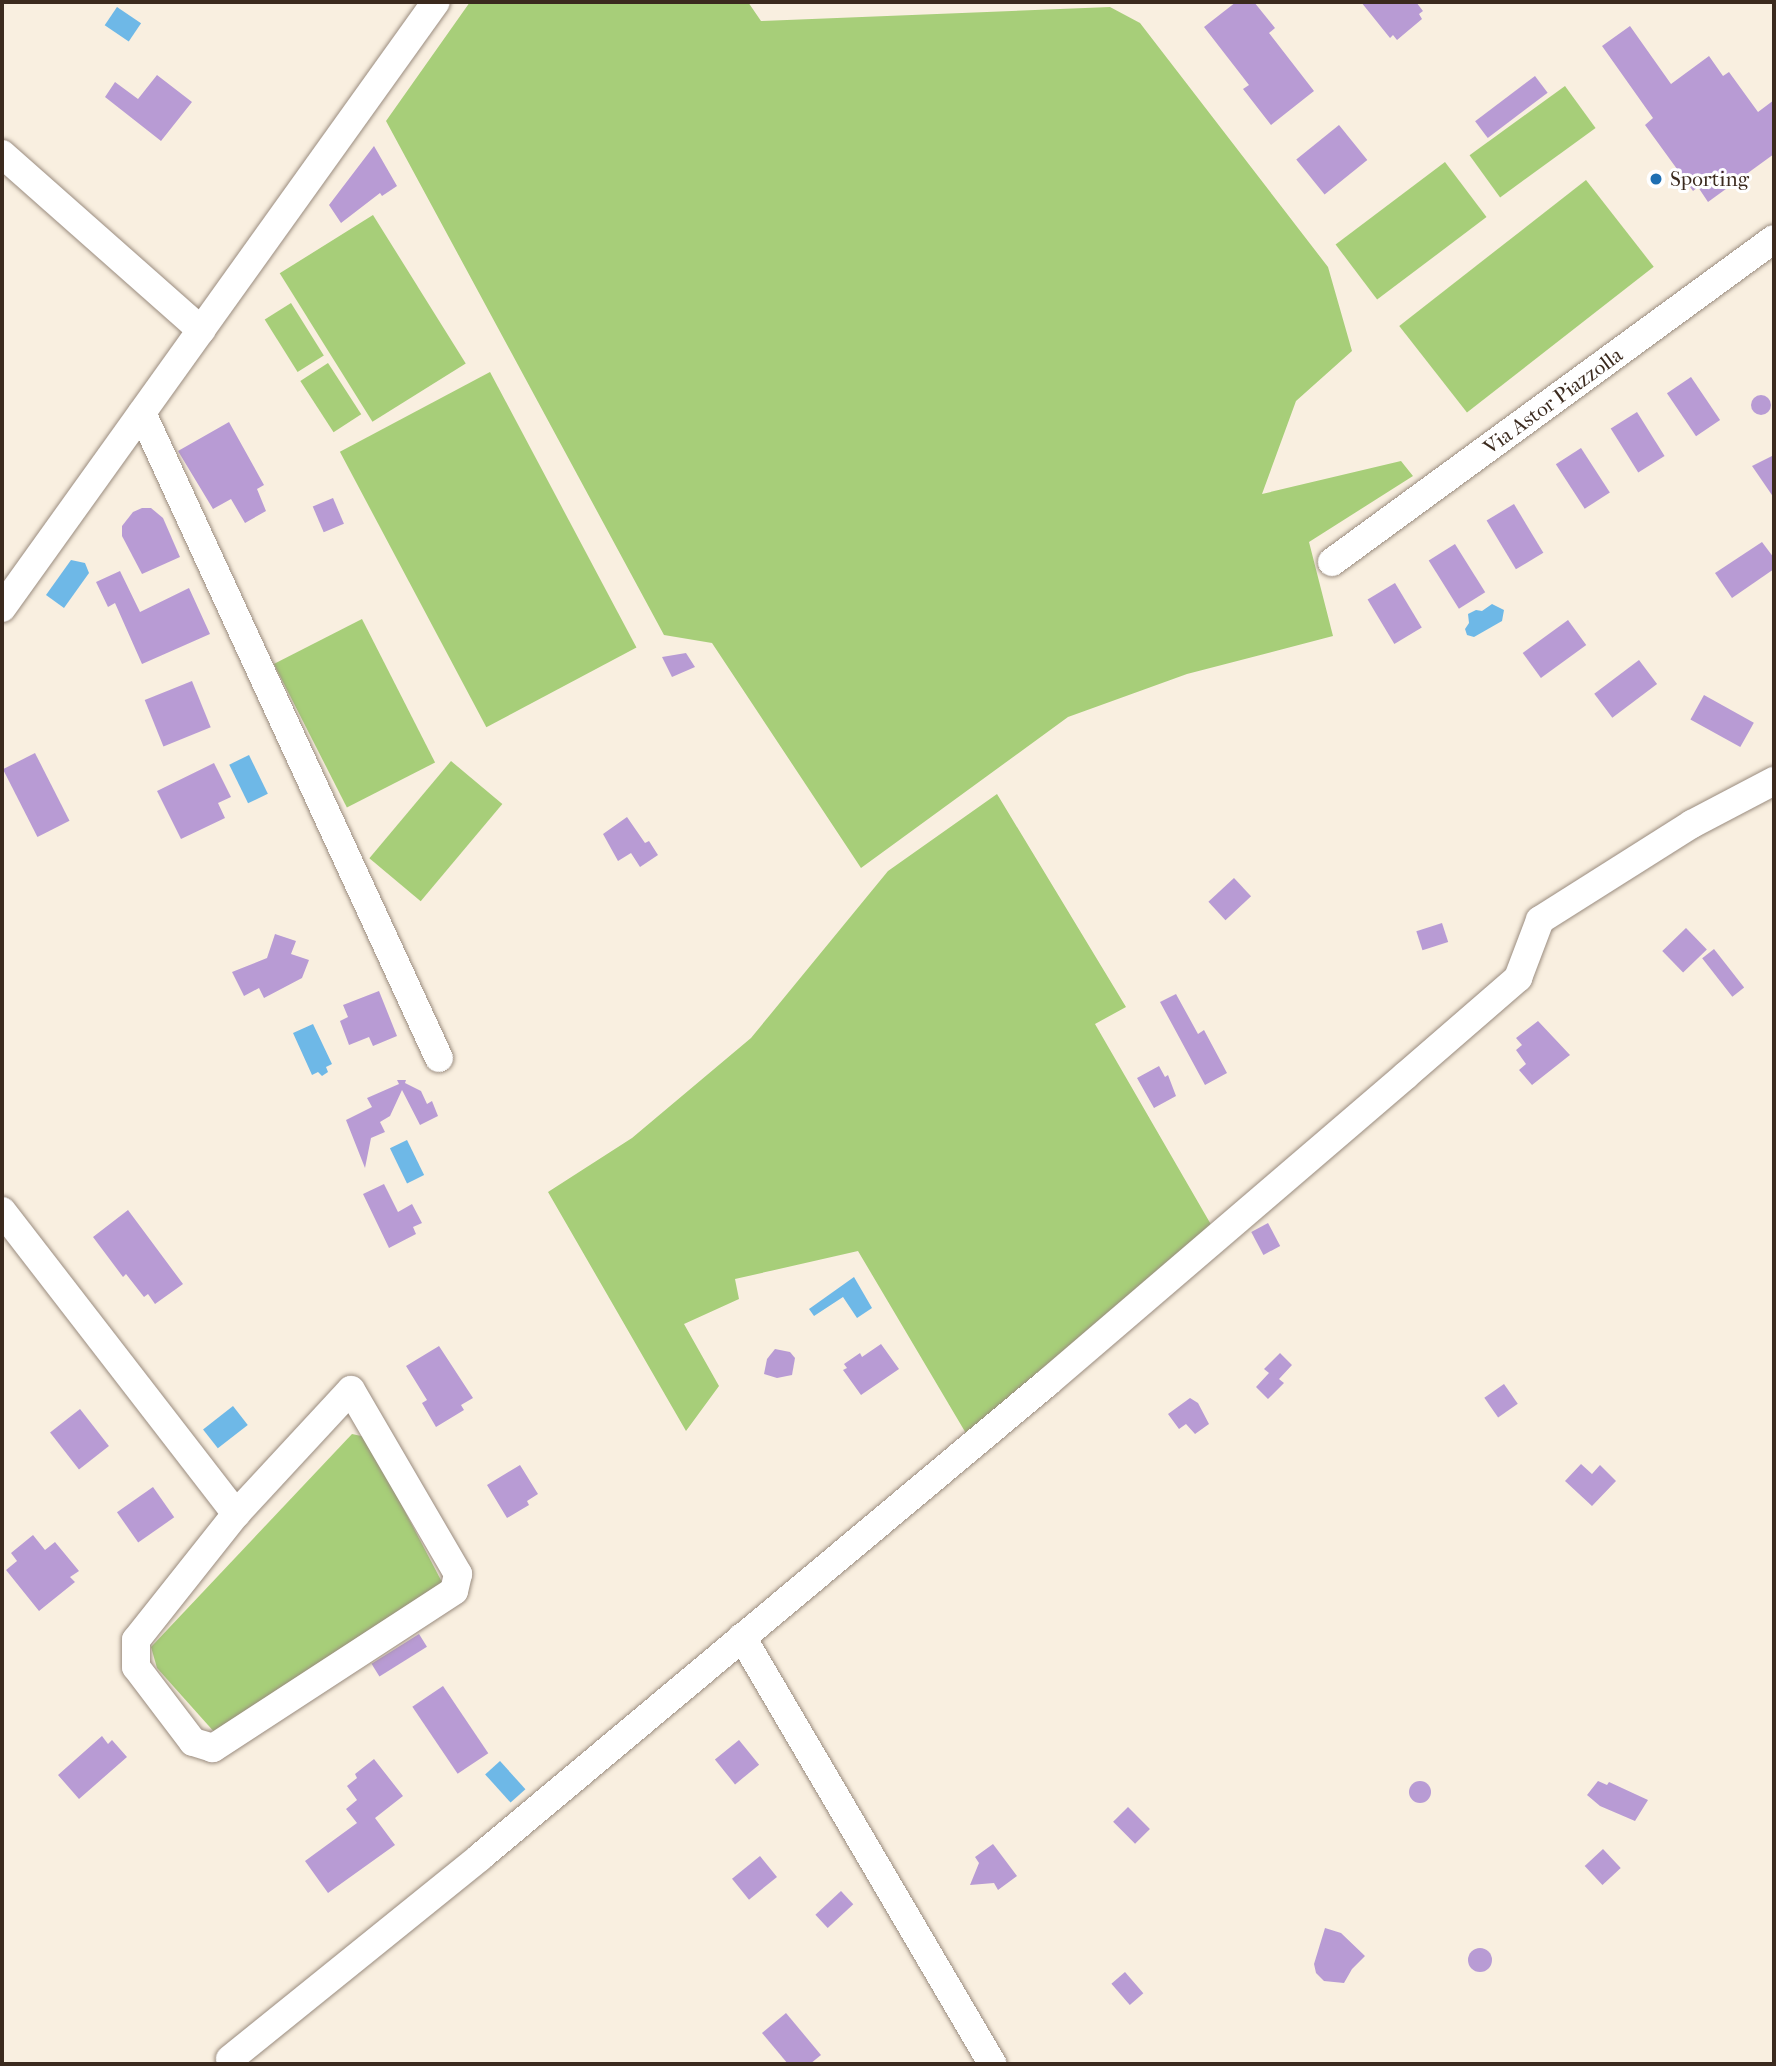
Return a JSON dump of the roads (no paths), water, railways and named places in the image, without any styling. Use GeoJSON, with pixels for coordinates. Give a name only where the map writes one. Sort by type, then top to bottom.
{"type":"FeatureCollection","features":[{"type":"Feature","properties":{"kind":"street"},"geometry":{"type":"LineString","coordinates":[[2,608],[436,2]]}},
{"type":"Feature","properties":{"kind":"street"},"geometry":{"type":"LineString","coordinates":[[2,154],[201,330]]}},
{"type":"Feature","properties":{"kind":"street","name":"Via Astor Piazzolla"},"geometry":{"type":"LineString","coordinates":[[1332,562],[1774,239]]}},
{"type":"Feature","properties":{"kind":"street"},"geometry":{"type":"LineString","coordinates":[[142,413],[439,1058]]}},
{"type":"Feature","properties":{"kind":"street"},"geometry":{"type":"LineString","coordinates":[[230,2059],[480,1857],[1048,1382],[1518,978],[1540,920],[1692,824],[1774,780]]}},
{"type":"Feature","properties":{"kind":"street"},"geometry":{"type":"LineString","coordinates":[[2,1211],[236,1514]]}},
{"type":"Feature","properties":{"kind":"street"},"geometry":{"type":"LineString","coordinates":[[351,1390],[458,1574],[454,1591],[213,1748],[193,1742],[136,1667],[136,1640],[236,1514],[351,1390]]}},
{"type":"Feature","properties":{"kind":"street"},"geometry":{"type":"LineString","coordinates":[[742,1637],[993,2064]]}},
{"type":"Feature","properties":{"kind":"water"},"geometry":{"type":"Polygon","coordinates":[[[117,7],[141,23],[129,41],[105,25],[117,7]]]}},
{"type":"Feature","properties":{"kind":"water"},"geometry":{"type":"Polygon","coordinates":[[[71,560],[85,563],[89,573],[64,608],[46,595],[71,560]]]}},
{"type":"Feature","properties":{"kind":"water"},"geometry":{"type":"Polygon","coordinates":[[[1492,604],[1504,610],[1502,621],[1474,637],[1467,635],[1465,629],[1469,623],[1468,614],[1476,610],[1482,611],[1492,604]]]}},
{"type":"Feature","properties":{"kind":"water"},"geometry":{"type":"Polygon","coordinates":[[[249,755],[268,794],[248,803],[229,765],[249,755]]]}},
{"type":"Feature","properties":{"kind":"water"},"geometry":{"type":"Polygon","coordinates":[[[313,1024],[332,1064],[326,1067],[328,1072],[322,1076],[318,1072],[312,1075],[293,1033],[313,1024]]]}},
{"type":"Feature","properties":{"kind":"water"},"geometry":{"type":"Polygon","coordinates":[[[407,1140],[424,1175],[407,1183],[390,1148],[407,1140]]]}},
{"type":"Feature","properties":{"kind":"water"},"geometry":{"type":"Polygon","coordinates":[[[854,1277],[872,1308],[857,1318],[843,1297],[814,1316],[809,1309],[854,1277]]]}},
{"type":"Feature","properties":{"kind":"water"},"geometry":{"type":"Polygon","coordinates":[[[233,1406],[248,1425],[218,1448],[203,1429],[233,1406]]]}},
{"type":"Feature","properties":{"kind":"water"},"geometry":{"type":"Polygon","coordinates":[[[500,1761],[525,1789],[511,1803],[485,1774],[500,1761]]]}},
{"type":"Feature","properties":{"kind":"place","name":"Sporting"},"geometry":{"type":"Point","coordinates":[1656,179]}}]}
